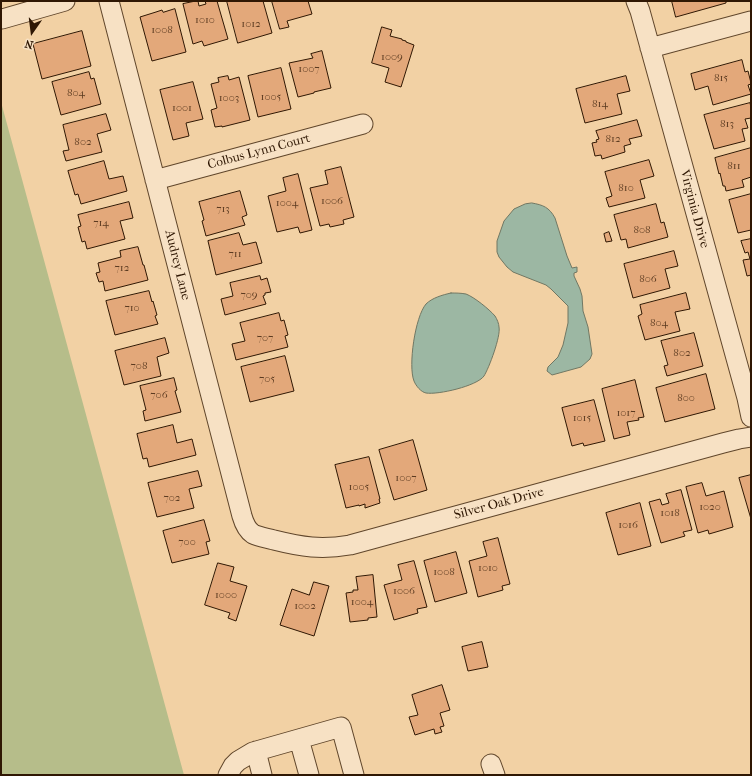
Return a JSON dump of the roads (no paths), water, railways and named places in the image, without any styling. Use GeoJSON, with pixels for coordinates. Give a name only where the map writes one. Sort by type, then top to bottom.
{"type":"FeatureCollection","features":[{"type":"Feature","properties":{"kind":"street"},"geometry":{"type":"LineString","coordinates":[[2,19],[65,1]]}},
{"type":"Feature","properties":{"kind":"street","name":"Audrey Lane"},"geometry":{"type":"LineString","coordinates":[[109,1],[242,516],[247,528]]}},
{"type":"Feature","properties":{"kind":"street","name":"Virginia Drive"},"geometry":{"type":"LineString","coordinates":[[636,1],[747,398],[751,417]]}},
{"type":"Feature","properties":{"kind":"street"},"geometry":{"type":"LineString","coordinates":[[650,48],[751,21]]}},
{"type":"Feature","properties":{"kind":"street","name":"Colbus Lynn Court"},"geometry":{"type":"LineString","coordinates":[[155,180],[363,124]]}},
{"type":"Feature","properties":{"kind":"street","name":"Silver Oak Drive"},"geometry":{"type":"LineString","coordinates":[[247,528],[259,536],[310,548],[350,545],[723,443],[751,437]]}},
{"type":"Feature","properties":{"kind":"street"},"geometry":{"type":"LineString","coordinates":[[228,775],[232,766],[245,756],[256,751],[341,727],[354,775]]}},
{"type":"Feature","properties":{"kind":"street"},"geometry":{"type":"LineString","coordinates":[[299,739],[309,775]]}},
{"type":"Feature","properties":{"kind":"street"},"geometry":{"type":"LineString","coordinates":[[256,751],[262,775]]}}]}
